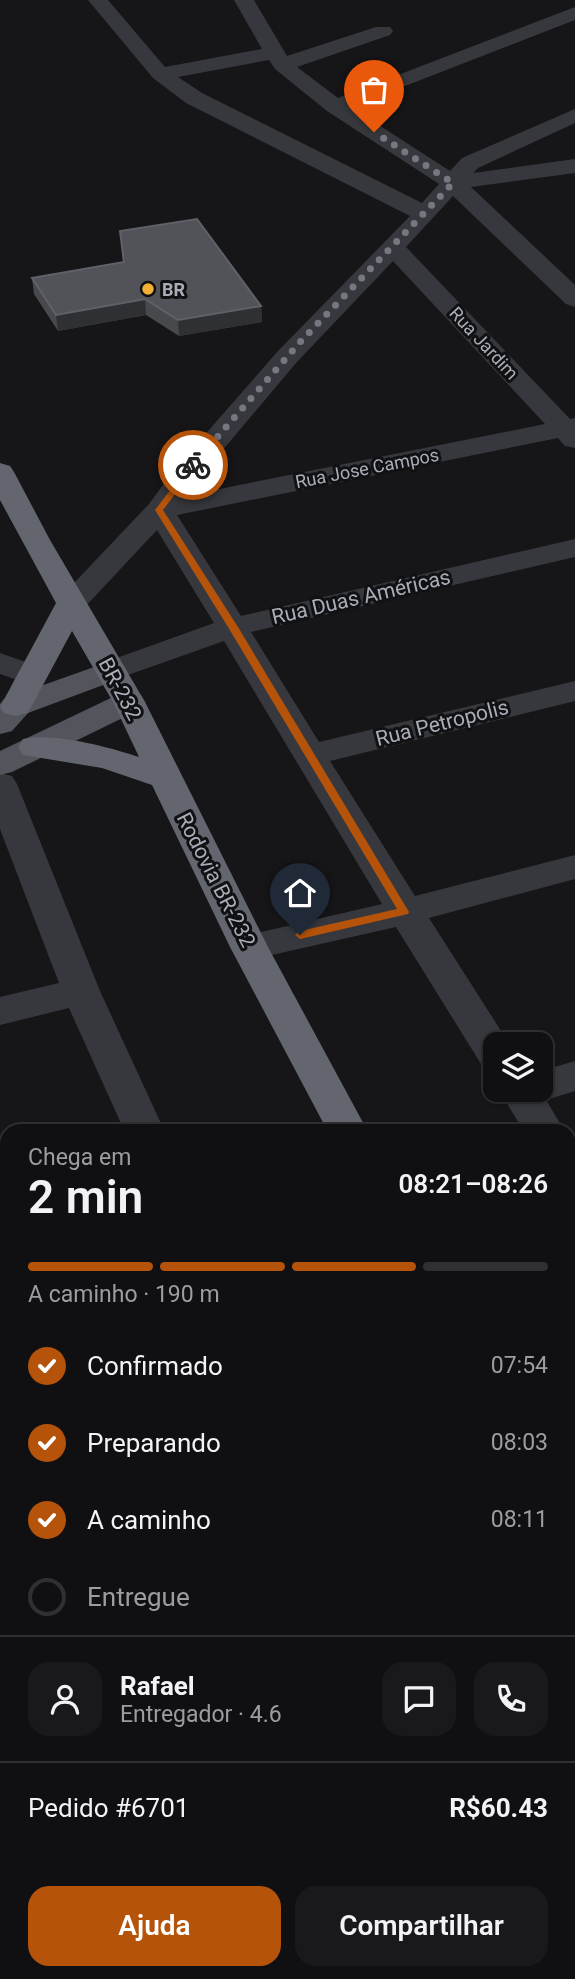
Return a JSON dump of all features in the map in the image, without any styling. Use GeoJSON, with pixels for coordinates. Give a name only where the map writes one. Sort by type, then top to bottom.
{"type":"FeatureCollection","features":[{"type":"Feature","properties":{"kind":"highway","name":"BR-232"},"geometry":{"type":"LineString","coordinates":[[0,472],[129,702],[164,777]]}},
{"type":"Feature","properties":{"kind":"highway"},"geometry":{"type":"LineString","coordinates":[[8,715],[72,602]]}},
{"type":"Feature","properties":{"kind":"highway"},"geometry":{"type":"LineString","coordinates":[[35,747],[107,758],[164,777]]}},
{"type":"Feature","properties":{"kind":"highway","name":"Rodovia BR-232"},"geometry":{"type":"LineString","coordinates":[[164,777],[249,947],[343,1124]]}},
{"type":"Feature","properties":{"kind":"main road"},"geometry":{"type":"LineString","coordinates":[[8,715],[111,671]]}},
{"type":"Feature","properties":{"kind":"main road"},"geometry":{"type":"LineString","coordinates":[[0,764],[129,702]]}},
{"type":"Feature","properties":{"kind":"street"},"geometry":{"type":"LineString","coordinates":[[98,0],[160,74],[215,111],[425,214]]}},
{"type":"Feature","properties":{"kind":"street"},"geometry":{"type":"LineString","coordinates":[[244,0],[278,59],[335,106],[453,183],[575,299]]}},
{"type":"Feature","properties":{"kind":"street"},"geometry":{"type":"LineString","coordinates":[[335,106],[575,13]]}},
{"type":"Feature","properties":{"kind":"street"},"geometry":{"type":"LineString","coordinates":[[160,74],[278,59],[383,31]]}},
{"type":"Feature","properties":{"kind":"street"},"geometry":{"type":"LineString","coordinates":[[72,602],[159,510],[184,476],[294,349],[425,214],[470,163],[575,115]]}},
{"type":"Feature","properties":{"kind":"street"},"geometry":{"type":"LineString","coordinates":[[453,183],[571,169]]}},
{"type":"Feature","properties":{"kind":"street","name":"Rua Jardim"},"geometry":{"type":"LineString","coordinates":[[393,247],[571,432]]}},
{"type":"Feature","properties":{"kind":"street","name":"Rua Jose Campos"},"geometry":{"type":"LineString","coordinates":[[159,510],[571,432]]}},
{"type":"Feature","properties":{"kind":"street"},"geometry":{"type":"LineString","coordinates":[[159,510],[233,627],[404,912],[483,1035]]}},
{"type":"Feature","properties":{"kind":"street","name":"Rua Duas Américas"},"geometry":{"type":"LineString","coordinates":[[111,671],[233,627],[575,548]]}},
{"type":"Feature","properties":{"kind":"street"},"geometry":{"type":"LineString","coordinates":[[0,663],[32,675]]}},
{"type":"Feature","properties":{"kind":"street","name":"Rua Petropolis"},"geometry":{"type":"LineString","coordinates":[[310,755],[575,691]]}},
{"type":"Feature","properties":{"kind":"street"},"geometry":{"type":"LineString","coordinates":[[0,784],[81,991],[141,1124]]}},
{"type":"Feature","properties":{"kind":"street"},"geometry":{"type":"LineString","coordinates":[[249,947],[404,912],[575,867]]}},
{"type":"Feature","properties":{"kind":"street"},"geometry":{"type":"LineString","coordinates":[[0,1011],[81,991]]}},
{"type":"Feature","properties":{"kind":"street"},"geometry":{"type":"LineString","coordinates":[[553,1082],[575,1076]]}},
{"type":"Feature","properties":{"kind":"street"},"geometry":{"type":"LineString","coordinates":[[532,1102],[541,1124]]}},
{"type":"Feature","properties":{"kind":"building","name":"BR"},"geometry":{"type":"Polygon","coordinates":[[[197,219],[261,306],[178,320],[145,299],[56,315],[32,278],[124,262],[120,231],[197,219]]]}},
{"type":"Feature","properties":{"kind":"way so far"},"geometry":{"type":"LineString","coordinates":[[193,465],[301,341],[453,183],[374,132]]}},
{"type":"Feature","properties":{"kind":"place","name":"BR"},"geometry":{"type":"Point","coordinates":[148,289]}},
{"type":"Feature","properties":{"kind":"route"},"geometry":{"type":"LineString","coordinates":[[193,465],[159,510],[233,627],[404,912],[300,935]]}}]}
